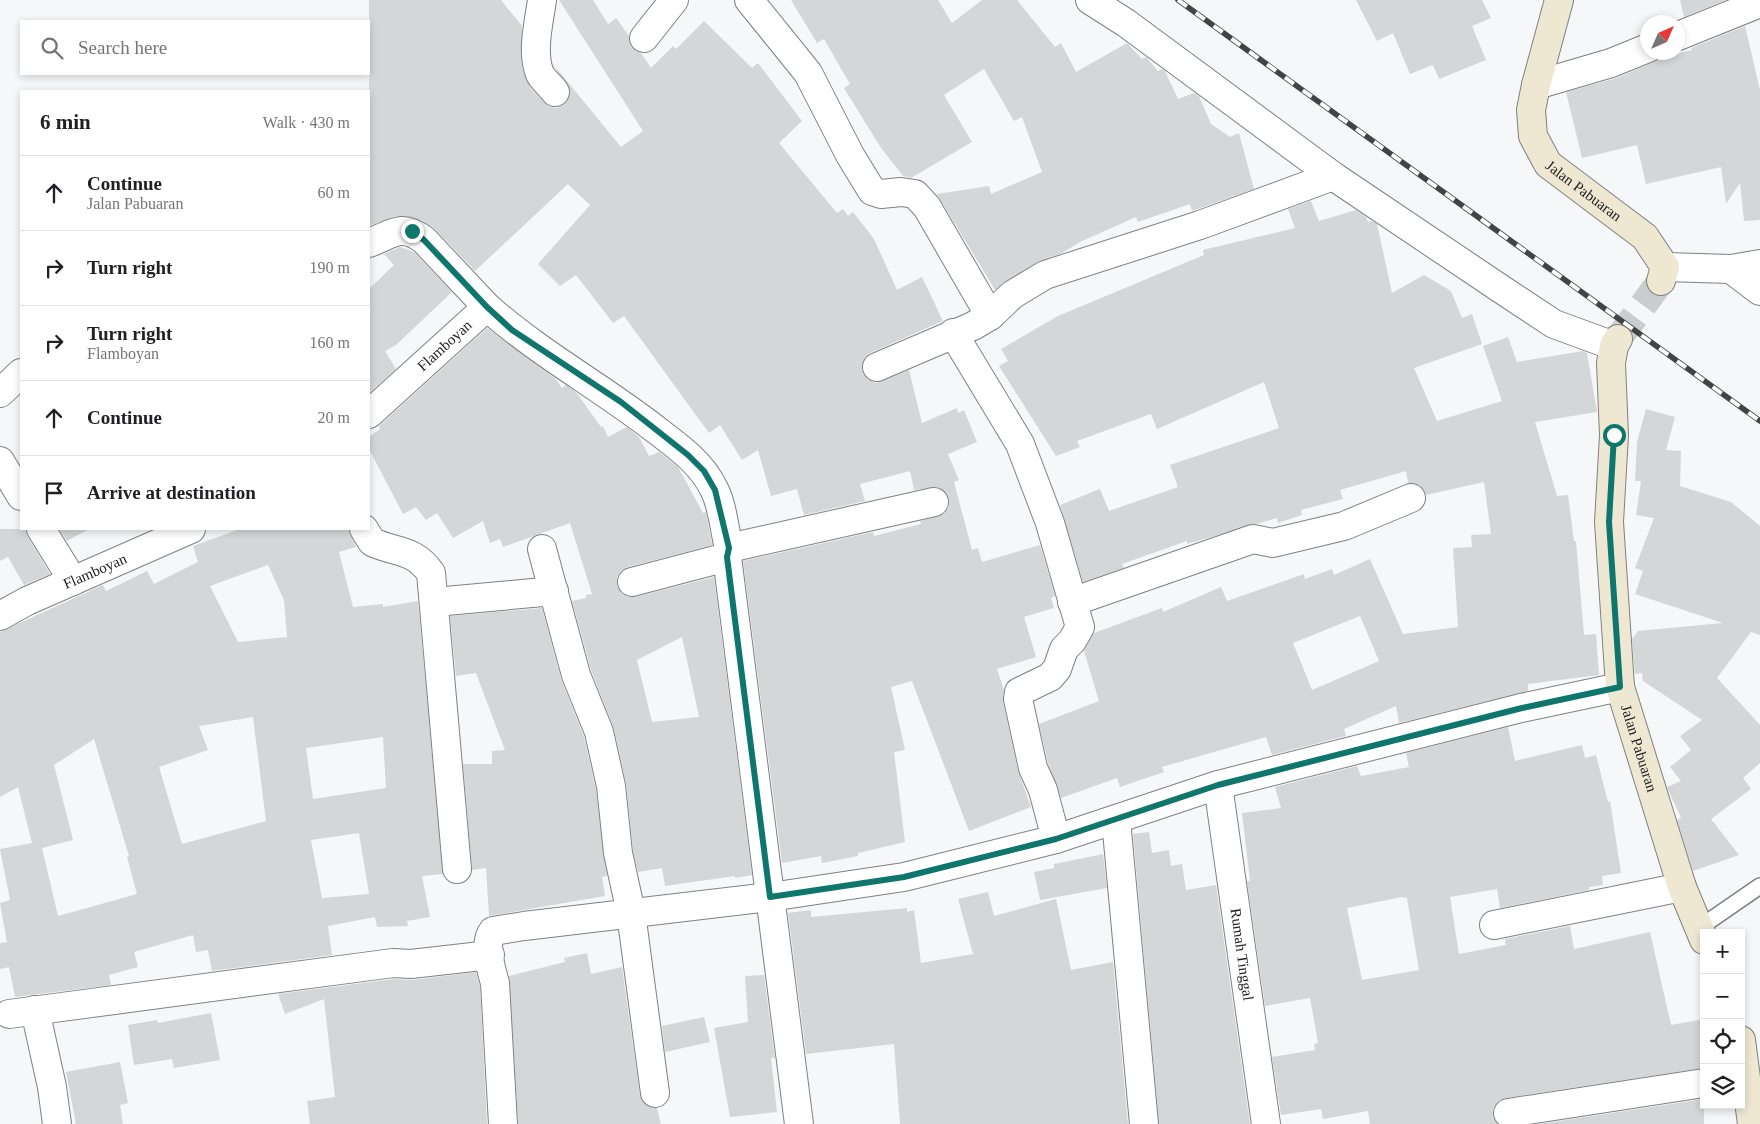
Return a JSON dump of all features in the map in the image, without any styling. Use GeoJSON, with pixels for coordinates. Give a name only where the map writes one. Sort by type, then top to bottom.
{"type":"FeatureCollection","features":[{"type":"Feature","properties":{"kind":"street"},"geometry":{"type":"LineString","coordinates":[[542,0],[537,44],[538,64],[541,75],[555,92]]}},
{"type":"Feature","properties":{"kind":"street"},"geometry":{"type":"LineString","coordinates":[[644,38],[674,0]]}},
{"type":"Feature","properties":{"kind":"street"},"geometry":{"type":"LineString","coordinates":[[749,0],[808,74],[850,155],[872,190],[881,194],[901,192],[915,194],[927,207],[990,316]]}},
{"type":"Feature","properties":{"kind":"street"},"geometry":{"type":"LineString","coordinates":[[1090,0],[1126,23],[1334,176]]}},
{"type":"Feature","properties":{"kind":"street","name":"Jalan Pabuaran"},"geometry":{"type":"LineString","coordinates":[[1559,0],[1531,110],[1534,136],[1548,164],[1645,237],[1663,274],[1731,269]]}},
{"type":"Feature","properties":{"kind":"street"},"geometry":{"type":"LineString","coordinates":[[1685,33],[1760,3]]}},
{"type":"Feature","properties":{"kind":"street"},"geometry":{"type":"LineString","coordinates":[[1536,85],[1612,63],[1640,51]]}},
{"type":"Feature","properties":{"kind":"street"},"geometry":{"type":"LineString","coordinates":[[877,368],[973,326],[990,316],[1012,295],[1045,275],[1200,225],[1334,176]]}},
{"type":"Feature","properties":{"kind":"street","name":"Jalan Pabuaran"},"geometry":{"type":"LineString","coordinates":[[1334,176],[1554,324],[1616,342],[1611,363],[1614,435],[1609,522],[1620,687],[1682,887],[1700,932]]}},
{"type":"Feature","properties":{"kind":"street"},"geometry":{"type":"LineString","coordinates":[[370,243],[402,230],[412,231],[424,240],[487,307],[512,330],[621,402],[688,455],[704,471],[715,490],[728,552],[799,1124]]}},
{"type":"Feature","properties":{"kind":"street"},"geometry":{"type":"LineString","coordinates":[[1731,269],[1760,264]]}},
{"type":"Feature","properties":{"kind":"street"},"geometry":{"type":"LineString","coordinates":[[1731,269],[1760,291]]}},
{"type":"Feature","properties":{"kind":"street","name":"Flamboyan"},"geometry":{"type":"LineString","coordinates":[[370,413],[487,307]]}},
{"type":"Feature","properties":{"kind":"street"},"geometry":{"type":"LineString","coordinates":[[953,334],[1020,444],[1050,523],[1080,628],[1072,641],[1064,649],[1057,669],[1050,678],[1019,692],[1018,699],[1033,768],[1043,790],[1056,839]]}},
{"type":"Feature","properties":{"kind":"street"},"geometry":{"type":"LineString","coordinates":[[0,393],[20,374]]}},
{"type":"Feature","properties":{"kind":"street"},"geometry":{"type":"LineString","coordinates":[[0,461],[20,494]]}},
{"type":"Feature","properties":{"kind":"street"},"geometry":{"type":"LineString","coordinates":[[1072,602],[1253,539],[1273,543],[1344,526],[1411,498]]}},
{"type":"Feature","properties":{"kind":"street"},"geometry":{"type":"LineString","coordinates":[[632,582],[728,552],[934,502]]}},
{"type":"Feature","properties":{"kind":"street"},"geometry":{"type":"LineString","coordinates":[[42,530],[73,581]]}},
{"type":"Feature","properties":{"kind":"street","name":"Flamboyan"},"geometry":{"type":"LineString","coordinates":[[0,616],[27,601],[189,530]]}},
{"type":"Feature","properties":{"kind":"street"},"geometry":{"type":"LineString","coordinates":[[365,530],[372,542],[382,546],[401,549],[424,563],[431,574],[435,602],[457,869]]}},
{"type":"Feature","properties":{"kind":"street"},"geometry":{"type":"LineString","coordinates":[[542,549],[576,675],[599,732],[611,786],[618,853],[631,912],[655,1093]]}},
{"type":"Feature","properties":{"kind":"street"},"geometry":{"type":"LineString","coordinates":[[435,602],[554,591]]}},
{"type":"Feature","properties":{"kind":"street"},"geometry":{"type":"LineString","coordinates":[[503,1124],[495,983],[489,937],[493,931],[631,912],[770,897],[904,877],[1056,839],[1218,785],[1522,708],[1620,687]]}},
{"type":"Feature","properties":{"kind":"street","name":"Rumah Tinggal"},"geometry":{"type":"LineString","coordinates":[[1218,785],[1266,1124]]}},
{"type":"Feature","properties":{"kind":"street"},"geometry":{"type":"LineString","coordinates":[[1116,820],[1144,1124]]}},
{"type":"Feature","properties":{"kind":"street"},"geometry":{"type":"LineString","coordinates":[[1494,925],[1682,887]]}},
{"type":"Feature","properties":{"kind":"street"},"geometry":{"type":"LineString","coordinates":[[57,1124],[52,1087],[22,1012],[393,963],[411,964],[490,955]]}},
{"type":"Feature","properties":{"kind":"street"},"geometry":{"type":"LineString","coordinates":[[1745,1083],[1752,1124]]}},
{"type":"Feature","properties":{"kind":"street"},"geometry":{"type":"LineString","coordinates":[[1508,1113],[1700,1084]]}},
{"type":"Feature","properties":{"kind":"lane"},"geometry":{"type":"LineString","coordinates":[[1707,929],[1760,886]]}},
{"type":"Feature","properties":{"kind":"building"},"geometry":{"type":"Polygon","coordinates":[[[369,0],[501,0],[522,26],[522,68],[531,89],[548,106],[556,108],[565,104],[569,98],[570,90],[553,64],[621,147],[643,131],[559,0],[593,0],[608,24],[616,18],[629,36],[630,44],[641,53],[651,68],[673,46],[676,49],[704,21],[752,68],[758,63],[802,121],[779,143],[837,213],[843,209],[848,216],[853,212],[874,239],[897,290],[922,277],[943,321],[870,353],[865,357],[862,365],[863,374],[868,380],[876,383],[909,370],[922,423],[957,408],[958,413],[964,410],[977,442],[948,454],[959,480],[954,482],[972,550],[978,548],[982,562],[1040,545],[1055,596],[1051,598],[1054,608],[1024,617],[1036,657],[997,669],[1004,690],[1003,702],[1018,771],[1031,807],[969,831],[912,681],[891,687],[905,750],[894,752],[905,842],[858,853],[858,856],[822,863],[821,856],[782,863],[743,561],[873,532],[874,536],[921,524],[920,521],[944,514],[949,507],[949,498],[945,491],[938,487],[914,490],[910,471],[860,484],[865,501],[804,515],[797,489],[771,496],[758,450],[742,460],[720,425],[709,433],[624,316],[613,323],[576,275],[560,286],[538,264],[590,205],[568,184],[475,271],[435,229],[422,220],[395,216],[370,226],[369,0]]]}},
{"type":"Feature","properties":{"kind":"building"},"geometry":{"type":"Polygon","coordinates":[[[791,0],[938,0],[952,23],[982,0],[1017,0],[1055,47],[1061,43],[1076,72],[1127,43],[1142,59],[1146,57],[1158,71],[1162,69],[1165,71],[1178,99],[1194,93],[1199,96],[1211,124],[1230,137],[1239,133],[1254,189],[1192,211],[1190,204],[1138,222],[1136,217],[1080,242],[1062,253],[1037,262],[995,290],[937,194],[989,186],[991,194],[1042,172],[1022,117],[1014,121],[984,69],[944,95],[972,142],[911,178],[903,176],[881,148],[844,88],[850,84],[824,39],[817,43],[791,0]]]}},
{"type":"Feature","properties":{"kind":"building"},"geometry":{"type":"Polygon","coordinates":[[[1356,0],[1482,0],[1491,18],[1472,26],[1486,60],[1439,79],[1433,65],[1410,74],[1393,33],[1377,41],[1356,0]]]}},
{"type":"Feature","properties":{"kind":"building"},"geometry":{"type":"Polygon","coordinates":[[[1680,0],[1726,0],[1685,17],[1680,0]]]}},
{"type":"Feature","properties":{"kind":"building"},"geometry":{"type":"Polygon","coordinates":[[[1745,26],[1760,90],[1760,220],[1744,221],[1740,183],[1726,204],[1721,167],[1646,184],[1637,145],[1582,158],[1566,92],[1617,78],[1657,60],[1685,60],[1685,52],[1692,50],[1691,48],[1745,26]]]}},
{"type":"Feature","properties":{"kind":"building"},"geometry":{"type":"Polygon","coordinates":[[[1311,201],[1319,221],[1356,210],[1366,217],[1368,222],[1372,221],[1377,224],[1392,293],[1424,275],[1451,291],[1462,318],[1472,314],[1482,344],[1414,368],[1437,421],[1502,401],[1483,346],[1508,337],[1517,362],[1583,351],[1587,353],[1597,412],[1535,422],[1557,496],[1568,495],[1574,541],[1576,541],[1584,635],[1596,634],[1599,675],[1528,684],[1528,691],[1399,723],[1396,706],[1344,729],[1346,736],[1272,755],[1266,737],[1162,767],[1164,772],[1120,787],[1117,778],[1061,798],[1048,763],[1039,724],[1099,701],[1084,651],[1094,633],[1162,608],[1163,612],[1221,587],[1227,601],[1304,574],[1305,579],[1332,569],[1334,575],[1370,559],[1403,634],[1458,627],[1453,548],[1472,547],[1471,535],[1491,534],[1484,482],[1426,495],[1420,485],[1408,483],[1406,471],[1340,490],[1343,499],[1301,510],[1302,515],[1278,523],[1277,518],[1187,544],[1187,541],[1122,564],[1124,568],[1083,582],[1060,505],[1100,489],[1109,511],[1178,487],[1170,465],[1279,428],[1264,382],[1157,429],[1151,414],[1077,441],[1080,447],[1056,456],[999,366],[1008,361],[1001,349],[1058,316],[1204,255],[1203,250],[1295,228],[1288,209],[1311,201]],[[1360,616],[1293,643],[1312,690],[1379,661],[1360,616]]]}},
{"type":"Feature","properties":{"kind":"building"},"geometry":{"type":"Polygon","coordinates":[[[400,247],[414,252],[452,292],[396,345],[385,351],[396,369],[370,392],[370,288],[394,265],[384,254],[400,247]]]}},
{"type":"Feature","properties":{"kind":"building"},"geometry":{"type":"Polygon","coordinates":[[[487,328],[555,378],[562,388],[566,385],[576,392],[601,427],[603,426],[608,437],[627,427],[639,437],[649,456],[659,452],[678,467],[703,513],[706,512],[712,545],[628,567],[621,571],[617,577],[617,585],[621,593],[627,597],[635,597],[714,577],[752,875],[665,886],[662,868],[638,872],[633,851],[626,783],[614,729],[591,670],[572,601],[586,598],[586,595],[592,594],[570,523],[503,547],[500,539],[490,543],[483,521],[453,538],[437,513],[426,520],[416,507],[403,514],[370,451],[370,436],[380,429],[379,426],[487,328]],[[682,637],[637,660],[652,722],[699,717],[682,637]]]}},
{"type":"Feature","properties":{"kind":"building"},"geometry":{"type":"Polygon","coordinates":[[[1646,409],[1675,417],[1666,450],[1681,451],[1680,486],[1731,502],[1760,526],[1760,635],[1751,632],[1717,678],[1760,725],[1760,763],[1743,778],[1751,789],[1711,819],[1739,855],[1693,871],[1677,820],[1681,818],[1667,787],[1681,781],[1670,767],[1691,750],[1680,736],[1702,720],[1643,681],[1642,673],[1635,674],[1632,639],[1638,631],[1723,623],[1635,594],[1643,571],[1635,568],[1654,518],[1636,515],[1641,481],[1635,481],[1637,442],[1646,409]]]}},
{"type":"Feature","properties":{"kind":"building"},"geometry":{"type":"Polygon","coordinates":[[[0,529],[25,530],[50,574],[24,585],[8,557],[0,561],[0,529]]]}},
{"type":"Feature","properties":{"kind":"building"},"geometry":{"type":"Polygon","coordinates":[[[60,530],[87,530],[67,541],[60,530]]]}},
{"type":"Feature","properties":{"kind":"building"},"geometry":{"type":"Polygon","coordinates":[[[237,530],[348,530],[356,547],[339,552],[353,607],[383,604],[383,607],[418,601],[443,874],[422,876],[430,917],[407,921],[408,926],[377,927],[375,917],[328,926],[332,955],[212,971],[208,950],[196,952],[193,935],[134,952],[138,967],[109,975],[111,985],[15,997],[9,967],[0,969],[0,943],[7,942],[0,903],[10,900],[0,849],[32,843],[18,787],[0,797],[0,632],[103,585],[106,591],[147,571],[154,584],[198,562],[193,546],[237,530]],[[268,565],[210,586],[238,642],[287,637],[284,600],[268,565]],[[253,717],[199,726],[208,750],[159,767],[182,844],[266,821],[253,717]],[[383,737],[306,748],[313,799],[386,788],[383,737]],[[94,739],[54,765],[73,840],[42,848],[58,916],[137,894],[127,857],[129,856],[94,739]],[[359,833],[311,840],[322,898],[369,894],[359,833]]]}},
{"type":"Feature","properties":{"kind":"building"},"geometry":{"type":"Polygon","coordinates":[[[542,608],[561,679],[584,737],[596,789],[607,876],[602,877],[605,896],[489,916],[486,868],[472,870],[463,764],[492,764],[492,751],[505,750],[476,673],[456,676],[450,616],[542,608]]]}},
{"type":"Feature","properties":{"kind":"building"},"geometry":{"type":"Polygon","coordinates":[[[1508,727],[1515,761],[1582,745],[1585,758],[1596,755],[1608,802],[1610,801],[1621,873],[1602,876],[1603,885],[1589,887],[1589,890],[1500,908],[1497,889],[1450,897],[1459,954],[1506,945],[1505,939],[1570,926],[1574,949],[1650,932],[1671,1025],[1700,1020],[1700,1069],[1506,1098],[1498,1101],[1493,1108],[1493,1116],[1497,1124],[1370,1124],[1368,1111],[1323,1119],[1321,1109],[1281,1115],[1272,1057],[1315,1050],[1314,1044],[1318,1043],[1310,998],[1265,1006],[1247,881],[1250,881],[1242,813],[1281,808],[1275,787],[1357,766],[1361,776],[1409,767],[1406,753],[1508,727]],[[1402,897],[1347,908],[1362,980],[1419,970],[1407,898],[1402,897]]]}},
{"type":"Feature","properties":{"kind":"building"},"geometry":{"type":"Polygon","coordinates":[[[1149,832],[1152,853],[1169,850],[1171,866],[1182,864],[1186,890],[1216,885],[1250,1124],[1159,1124],[1133,834],[1149,832]]]}},
{"type":"Feature","properties":{"kind":"building"},"geometry":{"type":"Polygon","coordinates":[[[1103,854],[1107,888],[1040,900],[1034,872],[1054,868],[1054,864],[1103,854]]]}},
{"type":"Feature","properties":{"kind":"building"},"geometry":{"type":"Polygon","coordinates":[[[988,892],[994,916],[1056,899],[1071,970],[1113,962],[1128,1124],[900,1124],[894,1044],[806,1054],[788,913],[811,910],[811,917],[907,908],[907,912],[914,910],[921,963],[973,954],[958,899],[988,892]]]}},
{"type":"Feature","properties":{"kind":"building"},"geometry":{"type":"Polygon","coordinates":[[[587,953],[591,974],[622,967],[640,1095],[642,1102],[649,1107],[657,1108],[661,1124],[518,1124],[509,976],[565,962],[564,958],[587,953]]]}},
{"type":"Feature","properties":{"kind":"building"},"geometry":{"type":"Polygon","coordinates":[[[476,972],[480,986],[487,1124],[310,1124],[307,1101],[335,1097],[324,999],[285,1014],[278,994],[394,979],[413,980],[476,972]]]}},
{"type":"Feature","properties":{"kind":"building"},"geometry":{"type":"Polygon","coordinates":[[[764,975],[775,1058],[771,1058],[777,1112],[730,1117],[714,1028],[748,1022],[745,976],[764,975]]]}},
{"type":"Feature","properties":{"kind":"building"},"geometry":{"type":"Polygon","coordinates":[[[211,1013],[220,1060],[174,1068],[172,1059],[134,1065],[128,1025],[157,1020],[158,1023],[211,1013]]]}},
{"type":"Feature","properties":{"kind":"building"},"geometry":{"type":"Polygon","coordinates":[[[704,1017],[710,1042],[665,1052],[662,1026],[704,1017]]]}},
{"type":"Feature","properties":{"kind":"building"},"geometry":{"type":"Polygon","coordinates":[[[120,1062],[128,1103],[120,1105],[123,1124],[76,1124],[66,1072],[120,1062]]]}},
{"type":"Feature","properties":{"kind":"building"},"geometry":{"type":"Polygon","coordinates":[[[1700,1100],[1700,1109],[1704,1109],[1704,1124],[1539,1124],[1700,1100]]]}},
{"type":"Feature","properties":{"kind":"tunnel"},"geometry":{"type":"LineString","coordinates":[[1618,339],[1661,281]]}},
{"type":"Feature","properties":{"kind":"railway"},"geometry":{"type":"LineString","coordinates":[[1178,0],[1760,421]]}},
{"type":"Feature","properties":{"kind":"route"},"geometry":{"type":"LineString","coordinates":[[412,231],[424,240],[487,307],[512,330],[621,402],[688,455],[704,471],[715,490],[729,548],[727,557],[770,897],[904,877],[1056,839],[1218,785],[1522,708],[1620,687],[1609,522],[1614,435]]}}]}
